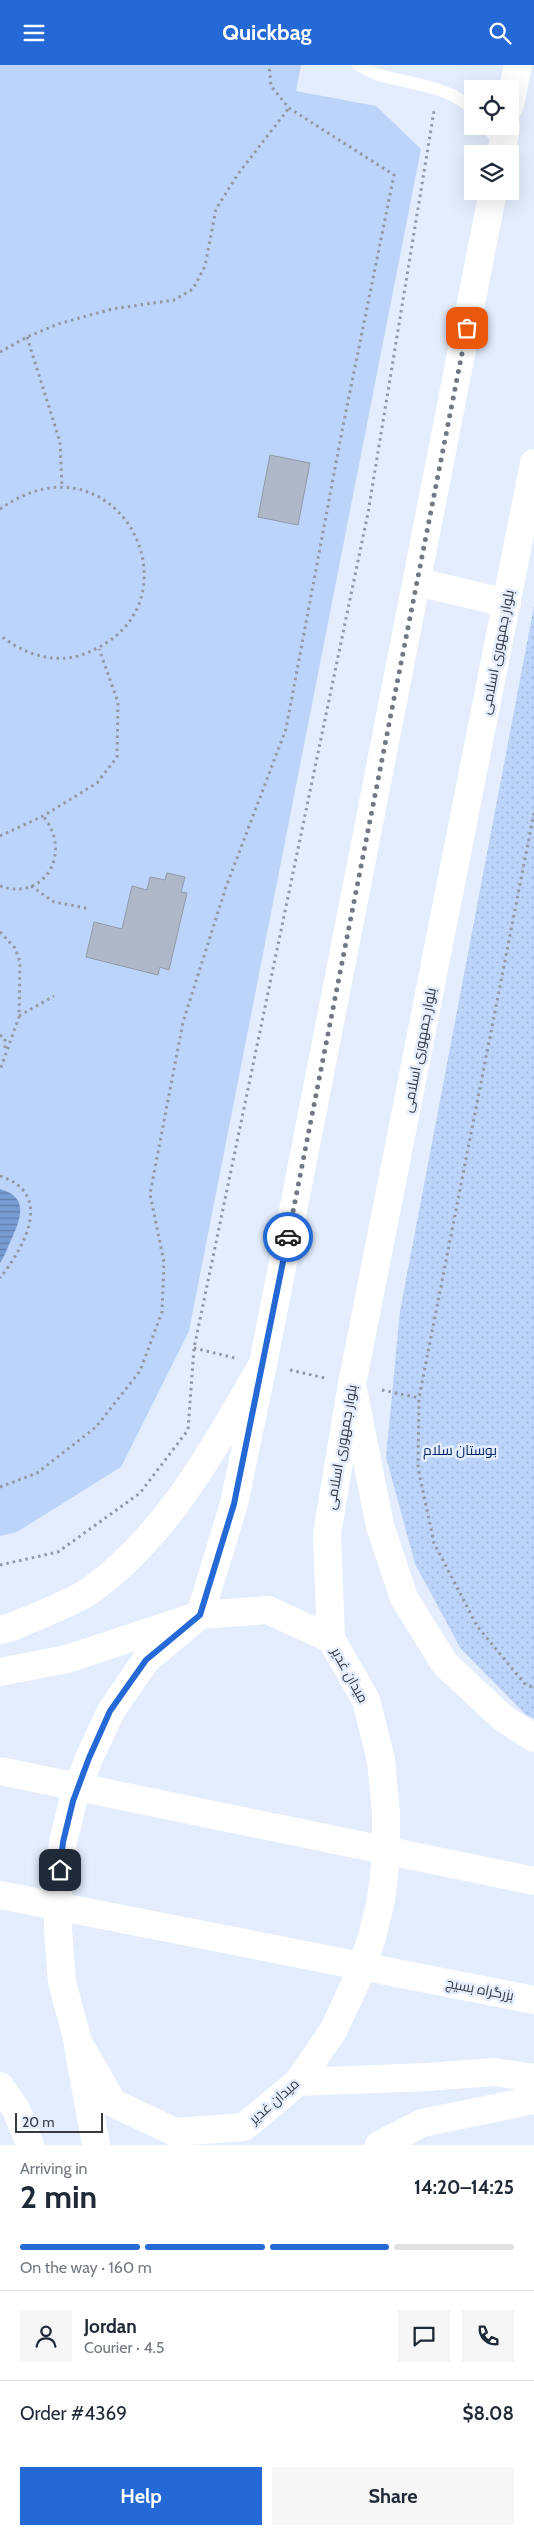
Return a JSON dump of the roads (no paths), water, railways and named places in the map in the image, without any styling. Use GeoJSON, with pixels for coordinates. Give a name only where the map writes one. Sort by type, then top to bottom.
{"type":"FeatureCollection","features":[{"type":"Feature","properties":{"kind":"main road"},"geometry":{"type":"LineString","coordinates":[[515,80],[518,65]]}},
{"type":"Feature","properties":{"kind":"main road"},"geometry":{"type":"LineString","coordinates":[[0,1672],[67,1659],[200,1615],[234,1504],[263,1364],[492,200]]}},
{"type":"Feature","properties":{"kind":"main road","name":"بلوار جمهوری اسلامی"},"geometry":{"type":"LineString","coordinates":[[331,1639],[327,1534],[352,1384],[534,463]]}},
{"type":"Feature","properties":{"kind":"main road"},"geometry":{"type":"LineString","coordinates":[[418,582],[507,603]]}},
{"type":"Feature","properties":{"kind":"main road"},"geometry":{"type":"LineString","coordinates":[[0,1630],[12,1627],[91,1590],[154,1534],[200,1470],[263,1364]]}},
{"type":"Feature","properties":{"kind":"main road"},"geometry":{"type":"LineString","coordinates":[[352,1384],[380,1525],[404,1598],[444,1664],[503,1717],[534,1738]]}},
{"type":"Feature","properties":{"kind":"main road","name":"میدان غدیر"},"geometry":{"type":"LineString","coordinates":[[268,1610],[331,1639],[366,1700],[381,1760],[386,1813],[386,1858],[381,1900],[371,1941],[355,1984],[333,2031],[298,2082],[240,2136],[175,2132],[113,2103],[78,2042],[62,1982],[58,1930],[58,1884],[63,1842],[73,1801],[89,1758],[110,1711],[146,1660],[200,1615],[268,1610]]}},
{"type":"Feature","properties":{"kind":"main road"},"geometry":{"type":"LineString","coordinates":[[0,1771],[534,1881]]}},
{"type":"Feature","properties":{"kind":"main road","name":"بزرگراه بسیج"},"geometry":{"type":"LineString","coordinates":[[0,1895],[534,2000]]}},
{"type":"Feature","properties":{"kind":"main road"},"geometry":{"type":"LineString","coordinates":[[78,2042],[96,2145]]}},
{"type":"Feature","properties":{"kind":"main road"},"geometry":{"type":"LineString","coordinates":[[298,2082],[427,2077],[494,2071],[534,2078]]}},
{"type":"Feature","properties":{"kind":"main road"},"geometry":{"type":"LineString","coordinates":[[0,2086],[16,2109],[30,2145]]}},
{"type":"Feature","properties":{"kind":"main road"},"geometry":{"type":"LineString","coordinates":[[379,2145],[422,2123],[534,2100]]}},
{"type":"Feature","properties":{"kind":"lane"},"geometry":{"type":"LineString","coordinates":[[358,65],[377,75],[438,89],[464,102]]}},
{"type":"Feature","properties":{"kind":"park label","name":"بوستان سلام"},"geometry":{"type":"Point","coordinates":[460,1450]}}]}
